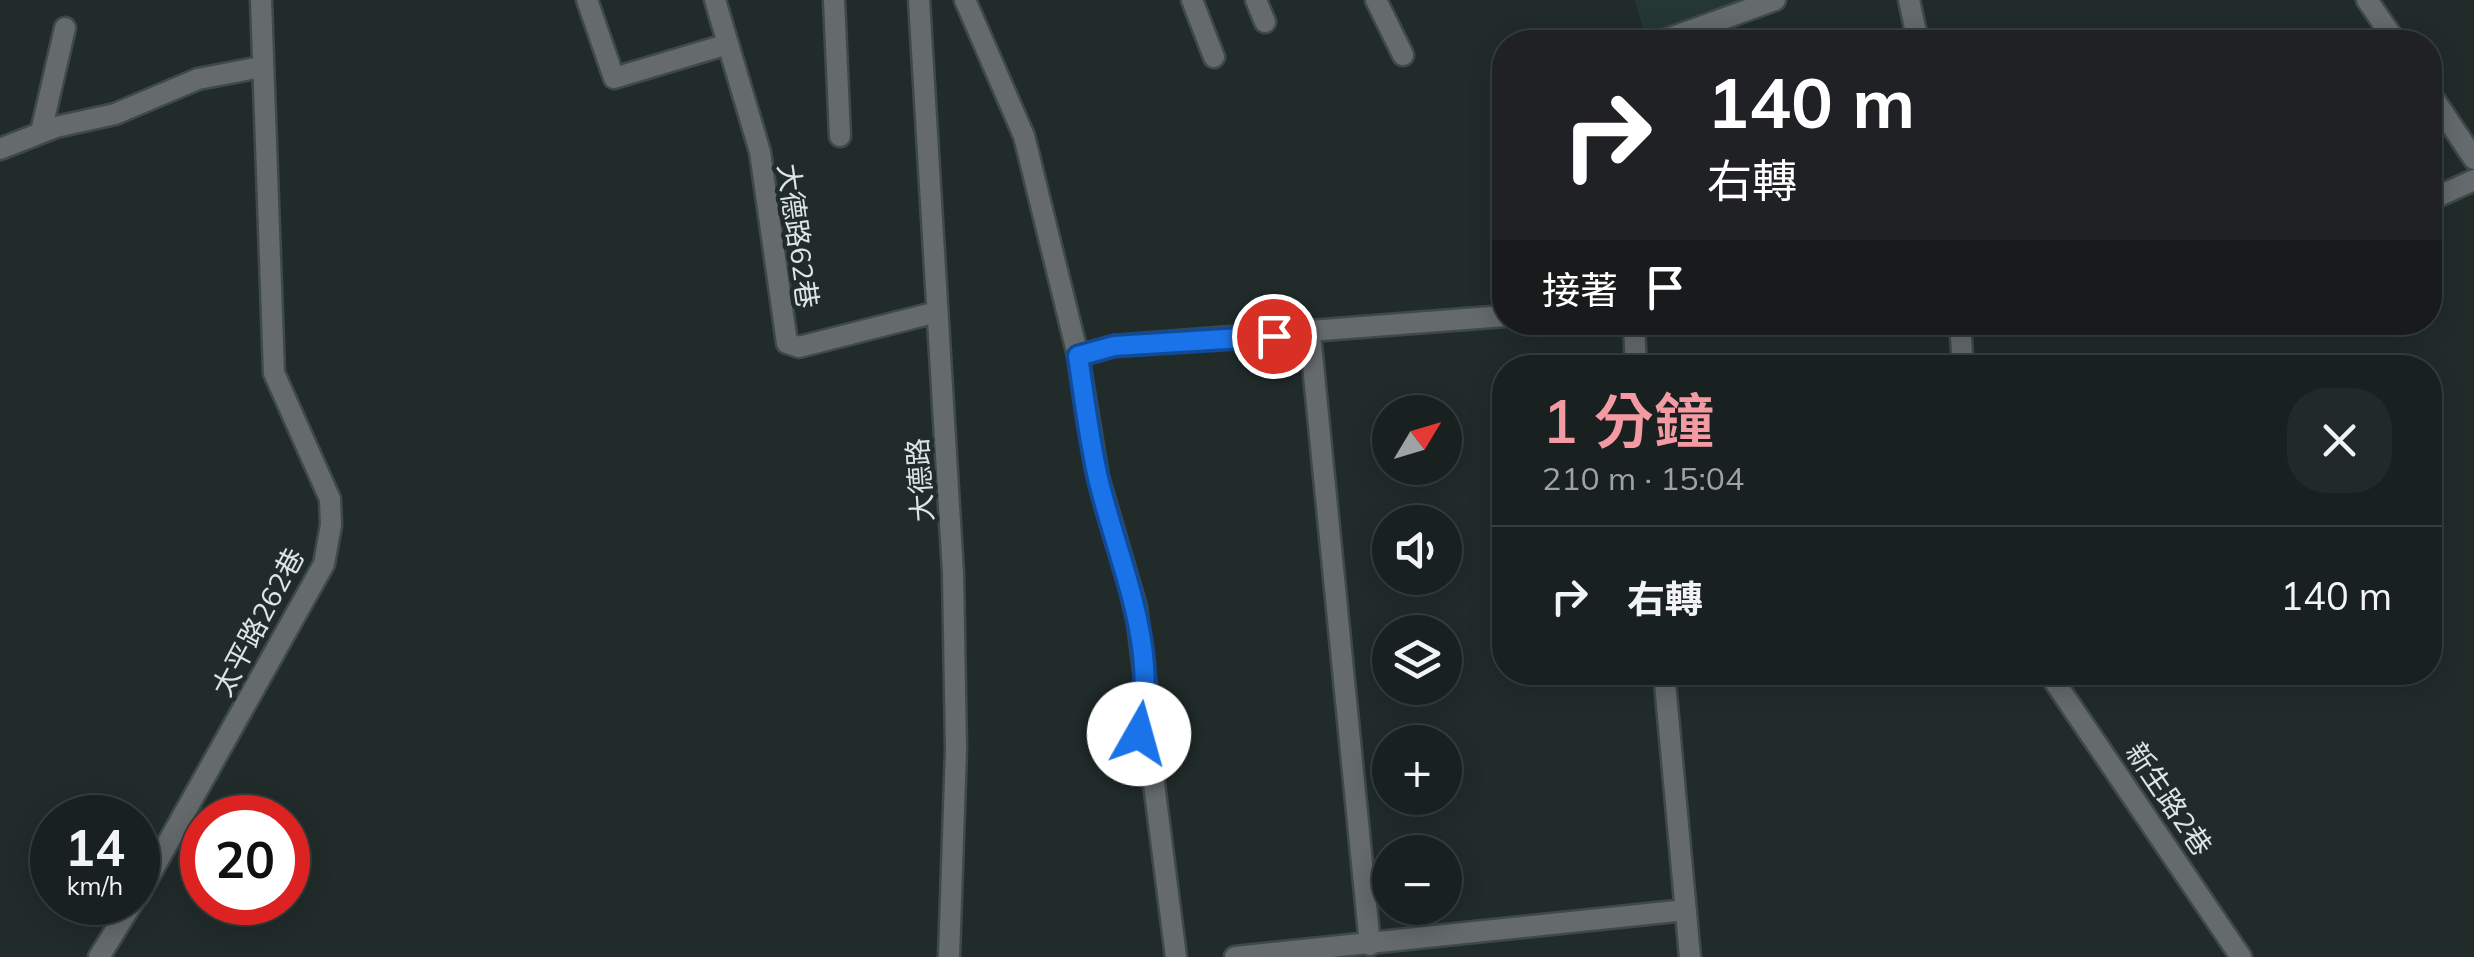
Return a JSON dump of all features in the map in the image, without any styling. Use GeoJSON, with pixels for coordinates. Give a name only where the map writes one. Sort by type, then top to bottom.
{"type":"FeatureCollection","features":[{"type":"Feature","properties":{"kind":"street","name":"太平路262巷"},"geometry":{"type":"LineString","coordinates":[[160,857],[324,564],[331,525],[330,499],[274,373],[261,0]]}},
{"type":"Feature","properties":{"kind":"street"},"geometry":{"type":"LineString","coordinates":[[587,0],[614,78],[728,44],[716,0]]}},
{"type":"Feature","properties":{"kind":"street"},"geometry":{"type":"LineString","coordinates":[[834,0],[840,136]]}},
{"type":"Feature","properties":{"kind":"street","name":"大德路"},"geometry":{"type":"LineString","coordinates":[[920,0],[954,573],[956,749],[948,957]]}},
{"type":"Feature","properties":{"kind":"street"},"geometry":{"type":"LineString","coordinates":[[965,0],[1024,136],[1078,356],[1098,478],[1136,607],[1147,696],[1140,747],[1153,776],[1176,957]]}},
{"type":"Feature","properties":{"kind":"street"},"geometry":{"type":"LineString","coordinates":[[1192,0],[1214,58]]}},
{"type":"Feature","properties":{"kind":"street"},"geometry":{"type":"LineString","coordinates":[[1256,0],[1265,22]]}},
{"type":"Feature","properties":{"kind":"street"},"geometry":{"type":"LineString","coordinates":[[1376,0],[1403,55]]}},
{"type":"Feature","properties":{"kind":"street"},"geometry":{"type":"LineString","coordinates":[[1692,30],[1776,0]]}},
{"type":"Feature","properties":{"kind":"street"},"geometry":{"type":"LineString","coordinates":[[1909,0],[1915,30]]}},
{"type":"Feature","properties":{"kind":"street"},"geometry":{"type":"LineString","coordinates":[[2367,0],[2388,30]]}},
{"type":"Feature","properties":{"kind":"street"},"geometry":{"type":"LineString","coordinates":[[41,132],[64,28]]}},
{"type":"Feature","properties":{"kind":"street","name":"大德路62巷"},"geometry":{"type":"LineString","coordinates":[[728,44],[760,152],[787,343],[799,347],[937,312]]}},
{"type":"Feature","properties":{"kind":"street"},"geometry":{"type":"LineString","coordinates":[[0,149],[41,132],[115,114],[198,78],[261,68]]}},
{"type":"Feature","properties":{"kind":"street"},"geometry":{"type":"LineString","coordinates":[[2442,111],[2474,159]]}},
{"type":"Feature","properties":{"kind":"street"},"geometry":{"type":"LineString","coordinates":[[2442,195],[2474,180]]}},
{"type":"Feature","properties":{"kind":"street"},"geometry":{"type":"LineString","coordinates":[[1078,356],[1114,346],[1492,317]]}},
{"type":"Feature","properties":{"kind":"street"},"geometry":{"type":"LineString","coordinates":[[1310,334],[1370,945]]}},
{"type":"Feature","properties":{"kind":"street"},"geometry":{"type":"LineString","coordinates":[[1665,685],[1690,957]]}},
{"type":"Feature","properties":{"kind":"street","name":"新生路2巷"},"geometry":{"type":"LineString","coordinates":[[2057,685],[2241,957]]}},
{"type":"Feature","properties":{"kind":"street"},"geometry":{"type":"LineString","coordinates":[[1235,957],[1686,910]]}},
{"type":"Feature","properties":{"kind":"street"},"geometry":{"type":"LineString","coordinates":[[99,957],[119,925]]}},
{"type":"Feature","properties":{"kind":"shaded area"},"geometry":{"type":"Polygon","coordinates":[[[1635,0],[1768,0],[1682,30],[1644,30],[1635,0]]]}},
{"type":"Feature","properties":{"kind":"route"},"geometry":{"type":"LineString","coordinates":[[1139,734],[1147,696],[1136,607],[1098,478],[1078,356],[1114,346],[1274,336]]}}]}
